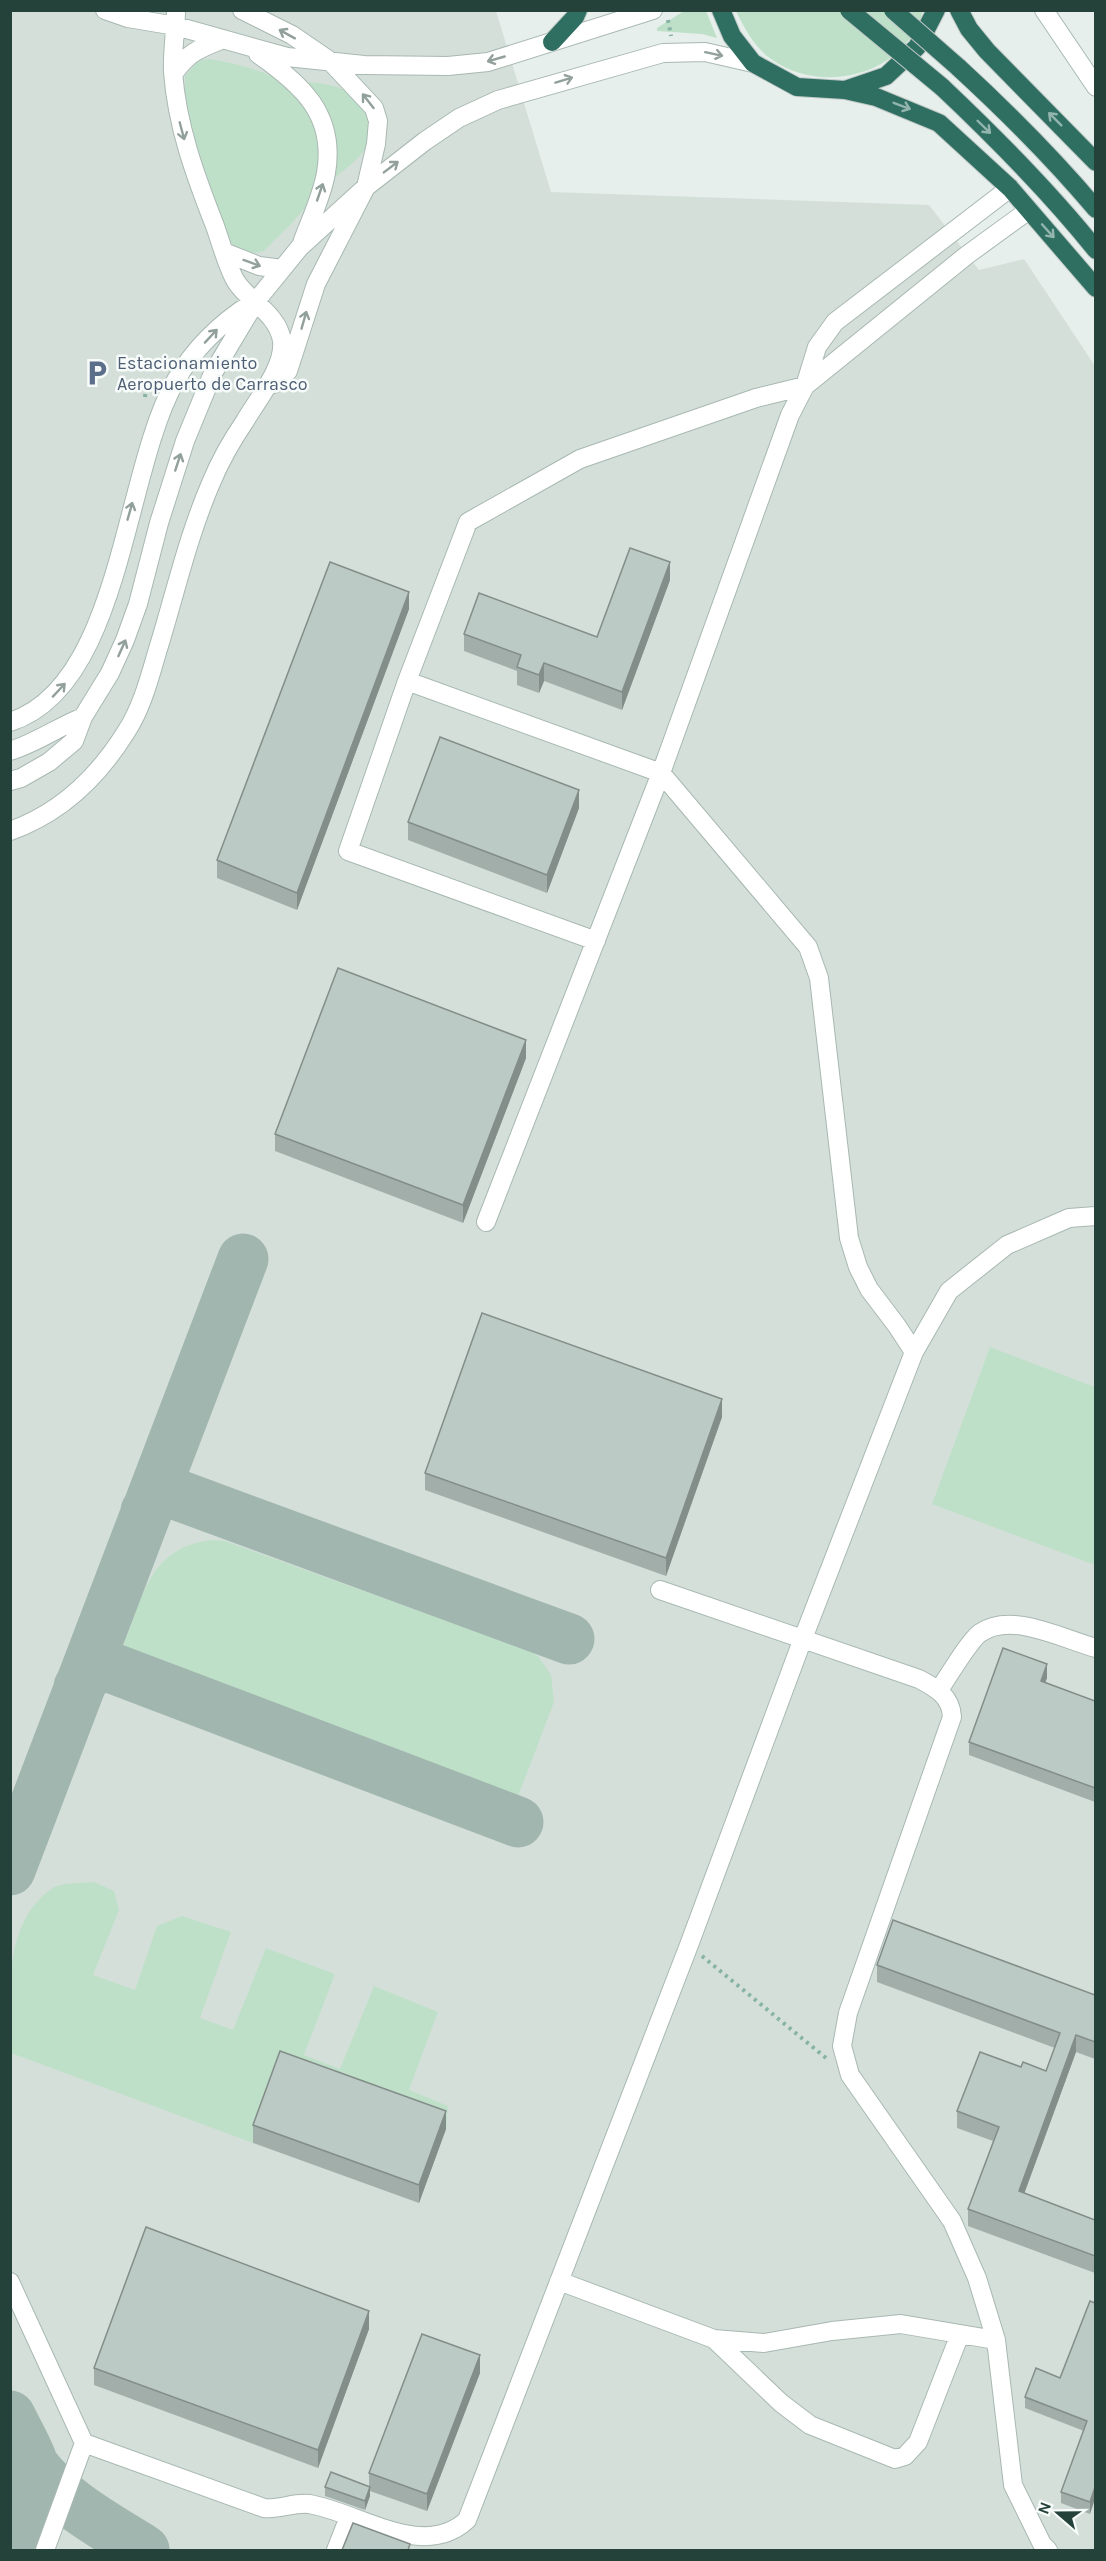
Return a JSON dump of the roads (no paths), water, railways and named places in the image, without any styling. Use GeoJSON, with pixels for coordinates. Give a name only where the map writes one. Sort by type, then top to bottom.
{"type":"FeatureCollection","features":[{"type":"Feature","properties":{"kind":"highway"},"geometry":{"type":"LineString","coordinates":[[552,42],[575,17],[578,10]]}},
{"type":"Feature","properties":{"kind":"highway"},"geometry":{"type":"LineString","coordinates":[[722,10],[732,36],[753,63],[796,87],[845,90],[887,101],[939,123],[1010,188],[1095,288]]}},
{"type":"Feature","properties":{"kind":"highway"},"geometry":{"type":"LineString","coordinates":[[849,10],[942,87],[985,128],[1043,187],[1095,249]]}},
{"type":"Feature","properties":{"kind":"highway"},"geometry":{"type":"LineString","coordinates":[[893,10],[958,67],[1044,150],[1095,208]]}},
{"type":"Feature","properties":{"kind":"highway"},"geometry":{"type":"LineString","coordinates":[[845,90],[886,76],[918,47],[936,10]]}},
{"type":"Feature","properties":{"kind":"highway"},"geometry":{"type":"LineString","coordinates":[[959,10],[969,29],[987,51],[1095,162]]}},
{"type":"Feature","properties":{"kind":"street"},"geometry":{"type":"LineString","coordinates":[[105,10],[128,18],[176,18]]}},
{"type":"Feature","properties":{"kind":"street"},"geometry":{"type":"LineString","coordinates":[[148,10],[176,18],[221,40],[287,57],[364,65],[448,66],[488,62],[552,42],[660,14]]}},
{"type":"Feature","properties":{"kind":"street"},"geometry":{"type":"LineString","coordinates":[[242,10],[291,35],[330,62],[368,100],[374,108],[378,121],[376,144],[366,187],[316,284],[288,371],[280,381],[268,387]]}},
{"type":"Feature","properties":{"kind":"street"},"geometry":{"type":"LineString","coordinates":[[1044,10],[1095,87]]}},
{"type":"Feature","properties":{"kind":"street"},"geometry":{"type":"LineString","coordinates":[[10,831],[27,825],[61,806],[91,780],[127,731],[150,678],[197,519],[211,482],[232,441],[268,387],[282,352],[280,332],[256,301],[236,281],[194,174],[179,119],[173,48],[176,18]]}},
{"type":"Feature","properties":{"kind":"street"},"geometry":{"type":"LineString","coordinates":[[174,73],[186,57],[221,40]]}},
{"type":"Feature","properties":{"kind":"street"},"geometry":{"type":"LineString","coordinates":[[245,45],[286,73],[306,92],[319,114],[327,142],[326,173],[300,247]]}},
{"type":"Feature","properties":{"kind":"street"},"geometry":{"type":"LineString","coordinates":[[10,781],[21,778],[49,762],[74,741],[83,717],[110,673],[125,640],[138,604],[159,523],[185,441],[210,382],[256,301],[300,247],[366,187],[459,118],[498,100],[673,52],[705,52],[753,63]]}},
{"type":"Feature","properties":{"kind":"street"},"geometry":{"type":"LineString","coordinates":[[486,1222],[662,773],[790,415],[805,386],[816,347],[835,322],[1010,188]]}},
{"type":"Feature","properties":{"kind":"street"},"geometry":{"type":"LineString","coordinates":[[596,941],[348,850],[407,681],[468,522],[580,459],[756,398],[805,386],[967,255],[1029,210]]}},
{"type":"Feature","properties":{"kind":"street"},"geometry":{"type":"LineString","coordinates":[[224,252],[259,266],[282,269]]}},
{"type":"Feature","properties":{"kind":"street"},"geometry":{"type":"LineString","coordinates":[[10,722],[33,712],[50,700],[64,686],[82,657],[105,600],[154,432],[175,381],[213,334],[231,316],[256,301]]}},
{"type":"Feature","properties":{"kind":"street"},"geometry":{"type":"LineString","coordinates":[[407,681],[662,773],[808,946],[819,978],[849,1239],[858,1267],[869,1289],[914,1352]]}},
{"type":"Feature","properties":{"kind":"street"},"geometry":{"type":"LineString","coordinates":[[10,751],[27,746],[63,725],[83,717]]}},
{"type":"Feature","properties":{"kind":"street"},"geometry":{"type":"LineString","coordinates":[[84,2443],[264,2508],[275,2510],[306,2503],[420,2539],[450,2533],[467,2520],[689,1945],[802,1641],[914,1352],[949,1291],[1006,1245],[1069,1218],[1095,1216]]}},
{"type":"Feature","properties":{"kind":"street"},"geometry":{"type":"LineString","coordinates":[[660,1590],[802,1641],[919,1679],[939,1690],[951,1705],[952,1717],[848,2013],[842,2046],[850,2075],[952,2221],[977,2277],[996,2340],[1013,2485],[1042,2544],[1048,2550]]}},
{"type":"Feature","properties":{"kind":"street"},"geometry":{"type":"LineString","coordinates":[[939,1690],[979,1634],[997,1626],[1020,1624],[1095,1648]]}},
{"type":"Feature","properties":{"kind":"street"},"geometry":{"type":"LineString","coordinates":[[559,2281],[714,2339],[764,2343],[832,2331],[901,2324],[996,2340]]}},
{"type":"Feature","properties":{"kind":"street"},"geometry":{"type":"LineString","coordinates":[[10,2282],[84,2443],[45,2550]]}},
{"type":"Feature","properties":{"kind":"street"},"geometry":{"type":"LineString","coordinates":[[714,2339],[781,2403],[810,2425],[895,2458],[906,2456],[918,2442],[960,2334]]}},
{"type":"Feature","properties":{"kind":"street"},"geometry":{"type":"LineString","coordinates":[[336,2550],[349,2517]]}},
{"type":"Feature","properties":{"kind":"place","name":"Estacionamiento Aeropuerto de Carrasco"},"geometry":{"type":"Point","coordinates":[97,373]}}]}
